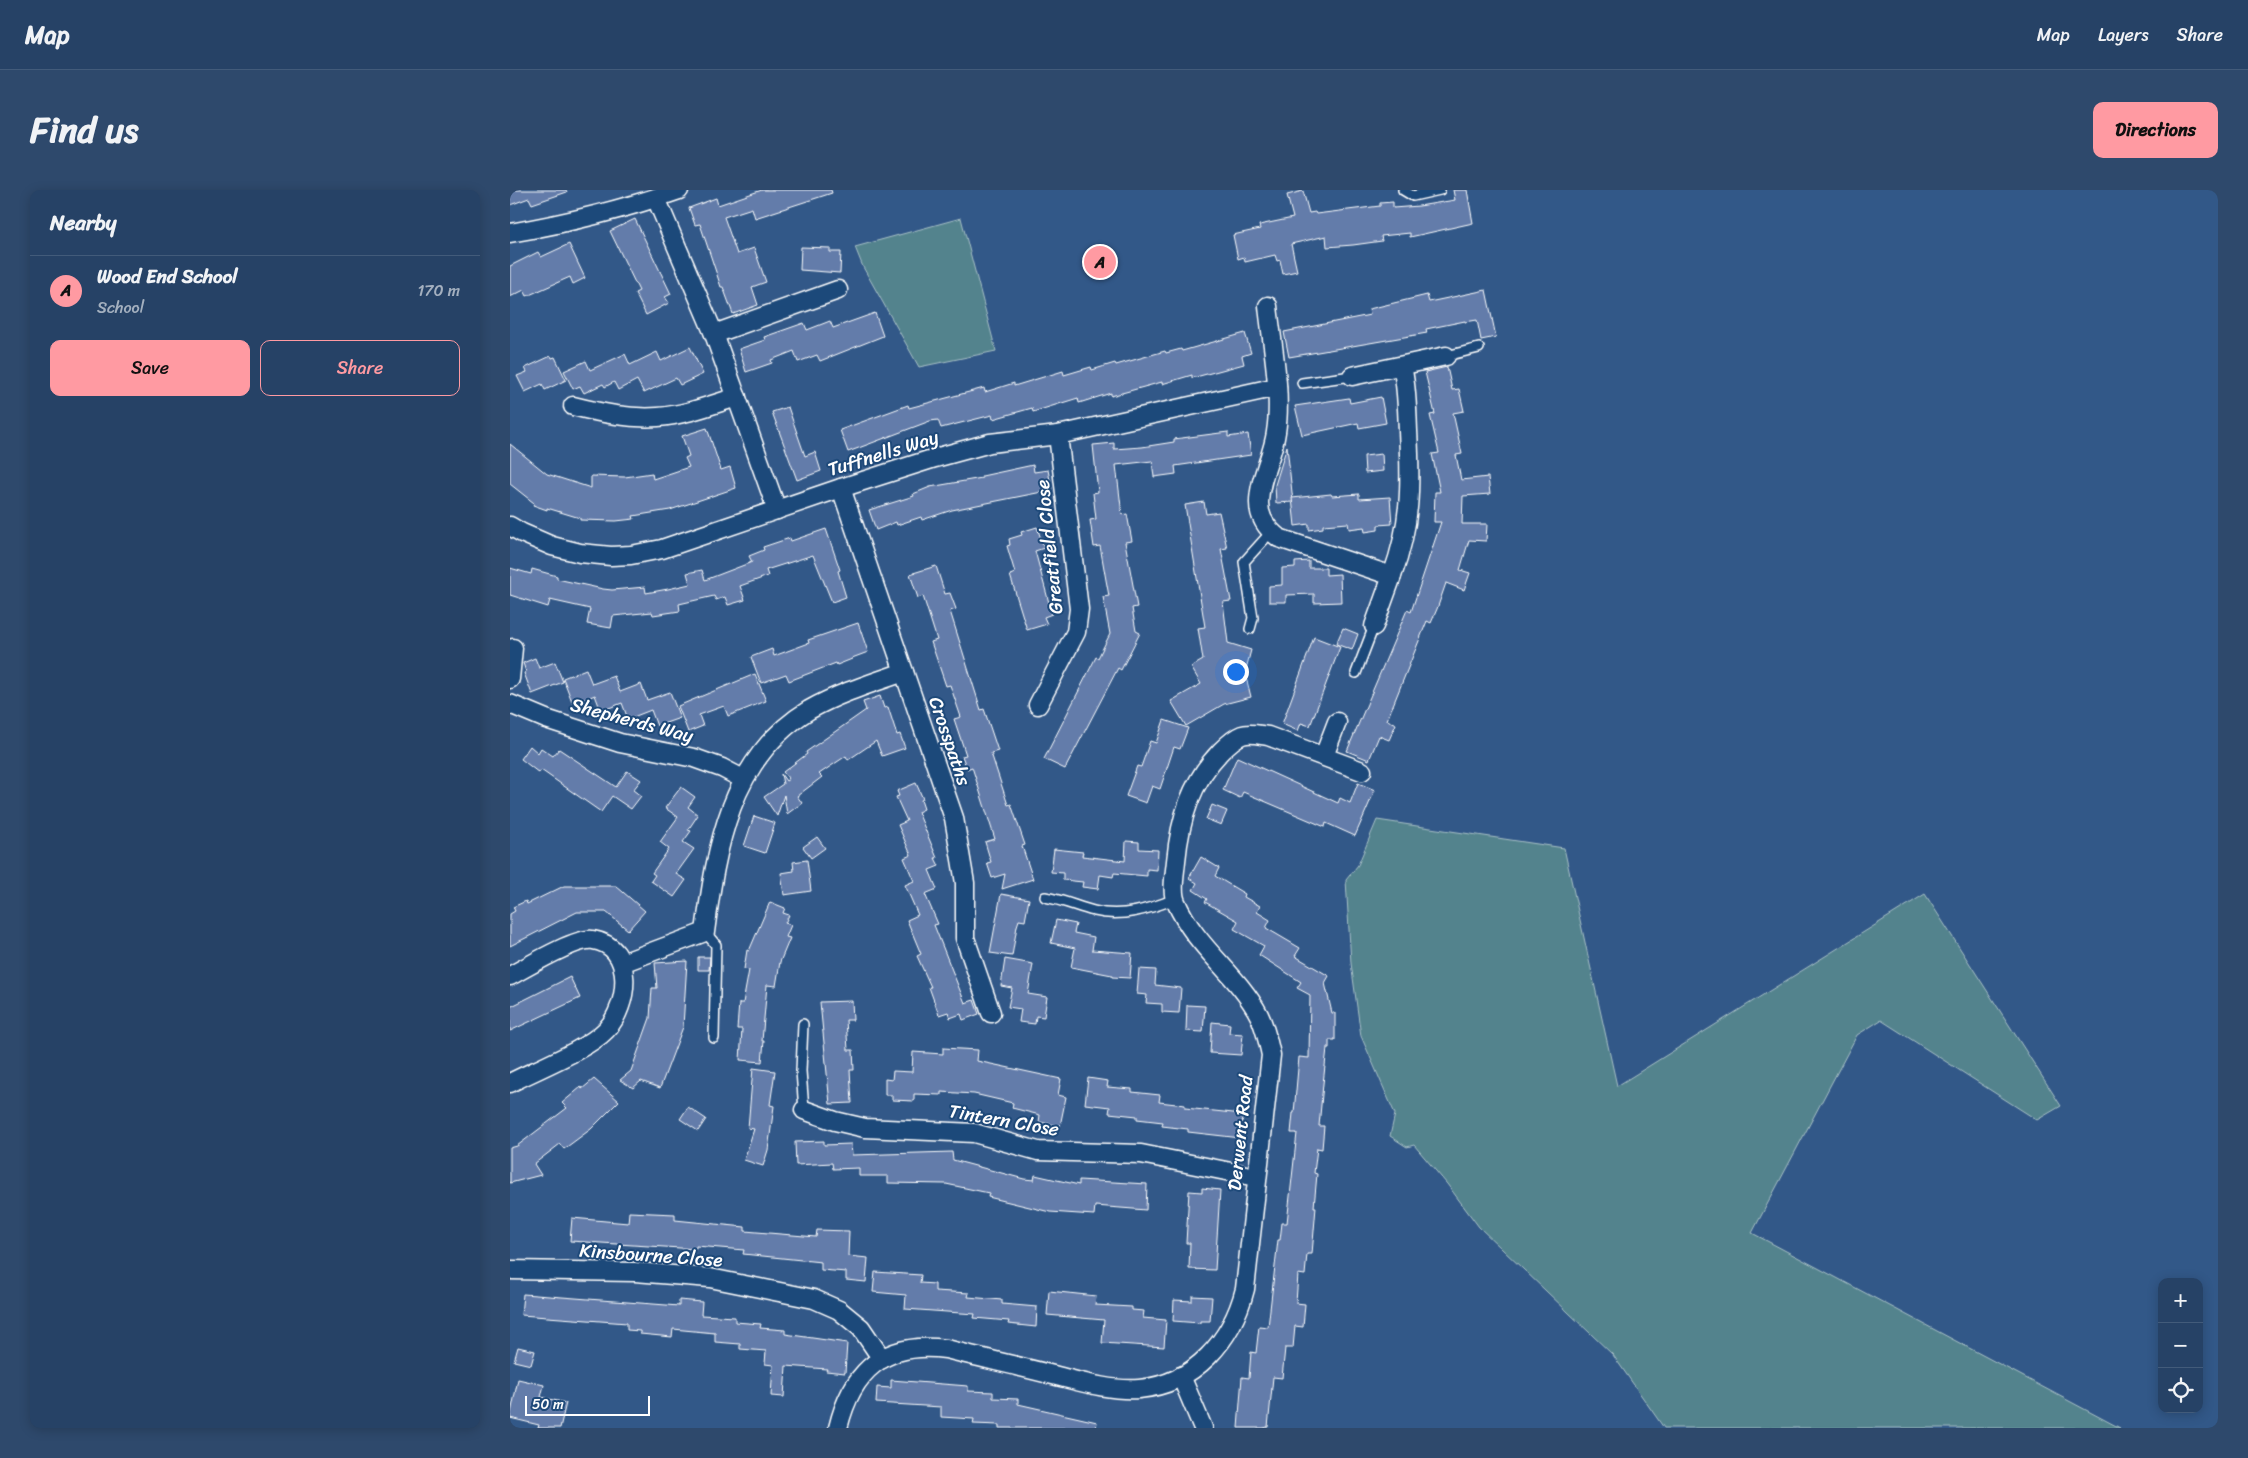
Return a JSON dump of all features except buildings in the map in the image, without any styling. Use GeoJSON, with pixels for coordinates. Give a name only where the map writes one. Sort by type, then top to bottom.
{"type":"FeatureCollection","features":[{"type":"Feature","properties":{"kind":"street"},"geometry":{"type":"LineString","coordinates":[[510,233],[656,198],[679,190]]}},
{"type":"Feature","properties":{"kind":"street"},"geometry":{"type":"LineString","coordinates":[[656,198],[714,334],[777,510]]}},
{"type":"Feature","properties":{"kind":"street"},"geometry":{"type":"LineString","coordinates":[[714,334],[838,290]]}},
{"type":"Feature","properties":{"kind":"street"},"geometry":{"type":"LineString","coordinates":[[1268,306],[1277,387],[1276,432],[1259,502],[1260,513],[1271,532],[1279,538],[1392,576]]}},
{"type":"Feature","properties":{"kind":"street"},"geometry":{"type":"LineString","coordinates":[[1352,376],[1446,356]]}},
{"type":"Feature","properties":{"kind":"street"},"geometry":{"type":"LineString","coordinates":[[1374,626],[1402,548],[1409,512],[1411,482],[1407,390],[1402,366]]}},
{"type":"Feature","properties":{"kind":"street","name":"Tuffnells Way"},"geometry":{"type":"LineString","coordinates":[[510,526],[552,546],[580,553],[611,556],[662,549],[841,488],[935,458],[990,443],[1058,435],[1277,387]]}},
{"type":"Feature","properties":{"kind":"street"},"geometry":{"type":"LineString","coordinates":[[573,406],[627,417],[658,417],[687,412],[737,398]]}},
{"type":"Feature","properties":{"kind":"street","name":"Greatfield Close"},"geometry":{"type":"LineString","coordinates":[[1038,705],[1076,632],[1079,620],[1058,435]]}},
{"type":"Feature","properties":{"kind":"street","name":"Crosspaths"},"geometry":{"type":"LineString","coordinates":[[841,488],[954,818],[965,883],[965,938],[991,1013]]}},
{"type":"Feature","properties":{"kind":"street"},"geometry":{"type":"LineString","coordinates":[[510,679],[513,648]]}},
{"type":"Feature","properties":{"kind":"street"},"geometry":{"type":"LineString","coordinates":[[622,963],[706,932],[717,857],[728,815],[743,779],[763,751],[785,729],[808,711],[839,695],[904,672]]}},
{"type":"Feature","properties":{"kind":"street","name":"Shepherds Way"},"geometry":{"type":"LineString","coordinates":[[510,704],[546,719],[620,743],[694,758],[722,768],[743,779]]}},
{"type":"Feature","properties":{"kind":"street"},"geometry":{"type":"LineString","coordinates":[[1324,756],[1339,717]]}},
{"type":"Feature","properties":{"kind":"street"},"geometry":{"type":"LineString","coordinates":[[1175,899],[1178,840],[1181,821],[1189,796],[1200,778],[1230,742],[1242,735],[1268,736],[1362,771]]}},
{"type":"Feature","properties":{"kind":"street","name":"Derwent Road"},"geometry":{"type":"LineString","coordinates":[[838,1428],[845,1402],[863,1372],[882,1359],[904,1349],[925,1346],[946,1349],[1098,1386],[1139,1389],[1157,1386],[1181,1376],[1205,1361],[1222,1342],[1240,1307],[1245,1289],[1271,1054],[1267,1034],[1259,1015],[1249,1000],[1192,932],[1175,899]]}},
{"type":"Feature","properties":{"kind":"street"},"geometry":{"type":"LineString","coordinates":[[510,976],[579,941],[593,940],[606,946],[622,963],[626,977],[617,1016],[606,1030],[590,1042],[510,1083]]}},
{"type":"Feature","properties":{"kind":"street","name":"Tintern Close"},"geometry":{"type":"LineString","coordinates":[[804,1110],[835,1121],[865,1128],[974,1133],[1038,1151],[1141,1154],[1256,1177]]}},
{"type":"Feature","properties":{"kind":"street","name":"Kinsbourne Close"},"geometry":{"type":"LineString","coordinates":[[510,1270],[626,1272],[710,1278],[814,1300],[839,1310],[862,1328],[882,1359]]}},
{"type":"Feature","properties":{"kind":"street"},"geometry":{"type":"LineString","coordinates":[[1181,1376],[1203,1428]]}},
{"type":"Feature","properties":{"kind":"lane"},"geometry":{"type":"LineString","coordinates":[[1403,190],[1413,196],[1440,190]]}},
{"type":"Feature","properties":{"kind":"lane"},"geometry":{"type":"LineString","coordinates":[[1446,356],[1479,348]]}},
{"type":"Feature","properties":{"kind":"lane"},"geometry":{"type":"LineString","coordinates":[[1302,383],[1352,376]]}},
{"type":"Feature","properties":{"kind":"lane"},"geometry":{"type":"LineString","coordinates":[[1250,630],[1253,618],[1244,562],[1271,532]]}},
{"type":"Feature","properties":{"kind":"lane"},"geometry":{"type":"LineString","coordinates":[[1356,673],[1374,626]]}},
{"type":"Feature","properties":{"kind":"lane"},"geometry":{"type":"LineString","coordinates":[[1046,896],[1095,911],[1120,914],[1145,910],[1175,899]]}},
{"type":"Feature","properties":{"kind":"lane"},"geometry":{"type":"LineString","coordinates":[[706,932],[716,944],[714,1038]]}},
{"type":"Feature","properties":{"kind":"lane"},"geometry":{"type":"LineString","coordinates":[[803,1024],[801,1071],[804,1110]]}},
{"type":"Feature","properties":{"kind":"green space"},"geometry":{"type":"Polygon","coordinates":[[[961,218],[996,351],[919,367],[863,267],[855,247],[961,218]]]}},
{"type":"Feature","properties":{"kind":"green space"},"geometry":{"type":"Polygon","coordinates":[[[1377,820],[1564,848],[1617,1086],[1925,894],[2061,1106],[2037,1120],[1881,1020],[1857,1035],[1752,1233],[2120,1428],[1664,1428],[1613,1355],[1479,1227],[1447,1184],[1414,1145],[1407,1147],[1390,1136],[1395,1114],[1361,1036],[1351,963],[1346,880],[1358,865],[1377,820]]]}},
{"type":"Feature","properties":{"kind":"place","name":"Wood End School"},"geometry":{"type":"Point","coordinates":[1100,262]}}]}
